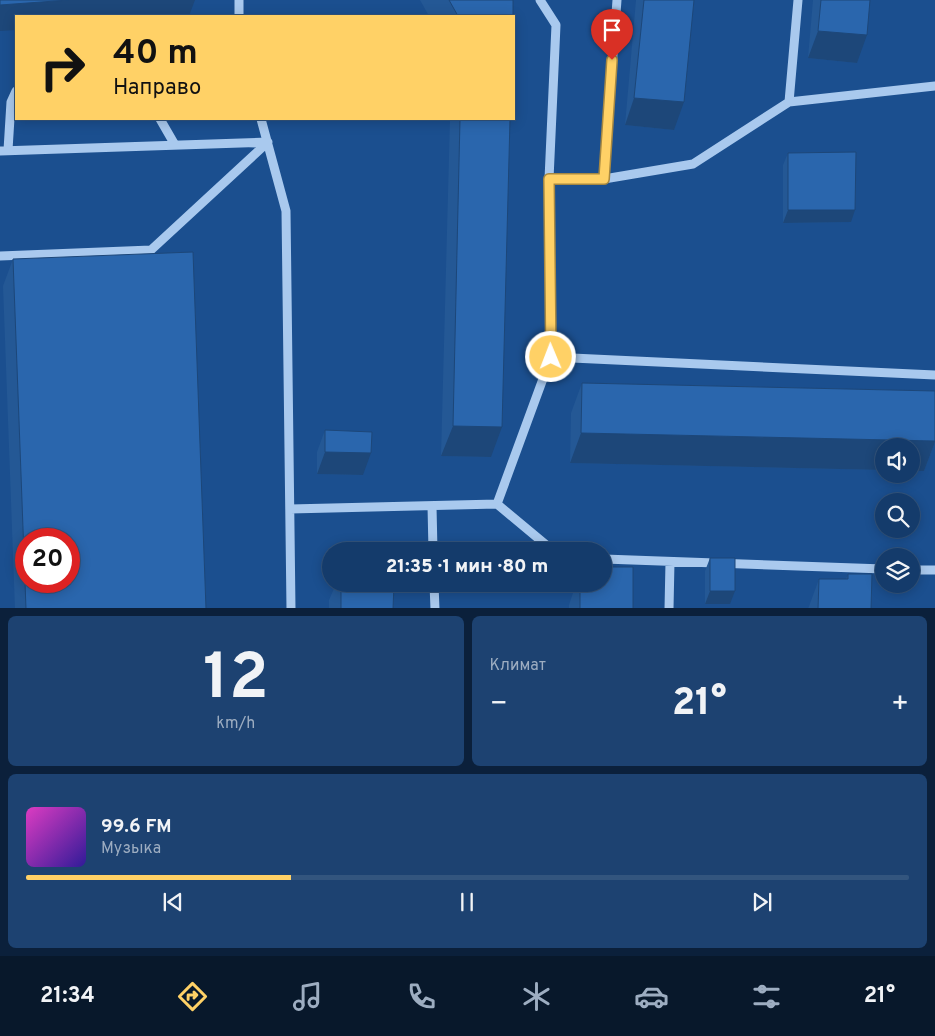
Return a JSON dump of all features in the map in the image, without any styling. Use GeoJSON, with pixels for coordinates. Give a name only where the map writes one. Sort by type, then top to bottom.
{"type":"FeatureCollection","features":[{"type":"Feature","properties":{"kind":"lane"},"geometry":{"type":"LineString","coordinates":[[239,0],[239,15]]}},
{"type":"Feature","properties":{"kind":"lane"},"geometry":{"type":"LineString","coordinates":[[497,504],[551,357],[549,179],[556,25],[540,0]]}},
{"type":"Feature","properties":{"kind":"lane"},"geometry":{"type":"LineString","coordinates":[[604,179],[617,0]]}},
{"type":"Feature","properties":{"kind":"lane"},"geometry":{"type":"LineString","coordinates":[[789,102],[798,0]]}},
{"type":"Feature","properties":{"kind":"lane"},"geometry":{"type":"LineString","coordinates":[[549,179],[604,179],[693,164],[789,102],[935,86]]}},
{"type":"Feature","properties":{"kind":"lane"},"geometry":{"type":"LineString","coordinates":[[15,93],[10,102],[4,150],[268,142]]}},
{"type":"Feature","properties":{"kind":"lane"},"geometry":{"type":"LineString","coordinates":[[161,120],[175,145]]}},
{"type":"Feature","properties":{"kind":"lane"},"geometry":{"type":"LineString","coordinates":[[261,120],[286,211],[292,608]]}},
{"type":"Feature","properties":{"kind":"lane"},"geometry":{"type":"LineString","coordinates":[[0,256],[152,250],[268,142]]}},
{"type":"Feature","properties":{"kind":"lane"},"geometry":{"type":"LineString","coordinates":[[551,357],[935,375]]}},
{"type":"Feature","properties":{"kind":"lane"},"geometry":{"type":"LineString","coordinates":[[290,509],[497,504],[543,542]]}},
{"type":"Feature","properties":{"kind":"lane"},"geometry":{"type":"LineString","coordinates":[[432,506],[433,542]]}},
{"type":"Feature","properties":{"kind":"lane"},"geometry":{"type":"LineString","coordinates":[[612,559],[875,569]]}},
{"type":"Feature","properties":{"kind":"lane"},"geometry":{"type":"LineString","coordinates":[[669,608],[670,562]]}},
{"type":"Feature","properties":{"kind":"lane"},"geometry":{"type":"LineString","coordinates":[[920,570],[935,570]]}},
{"type":"Feature","properties":{"kind":"lane"},"geometry":{"type":"LineString","coordinates":[[434,592],[435,608]]}},
{"type":"Feature","properties":{"kind":"building"},"geometry":{"type":"Polygon","coordinates":[[[0,0],[69,0],[0,5],[0,0]]]}},
{"type":"Feature","properties":{"kind":"building"},"geometry":{"type":"Polygon","coordinates":[[[449,0],[513,0],[513,15],[457,15],[449,0]]]}},
{"type":"Feature","properties":{"kind":"building"},"geometry":{"type":"Polygon","coordinates":[[[644,0],[694,0],[684,102],[634,98],[644,0]]]}},
{"type":"Feature","properties":{"kind":"building"},"geometry":{"type":"Polygon","coordinates":[[[821,0],[870,0],[867,35],[818,31],[821,0]]]}},
{"type":"Feature","properties":{"kind":"building"},"geometry":{"type":"Polygon","coordinates":[[[460,120],[510,120],[502,427],[453,426],[460,120]]]}},
{"type":"Feature","properties":{"kind":"building"},"geometry":{"type":"Polygon","coordinates":[[[856,152],[855,210],[788,210],[788,153],[856,152]]]}},
{"type":"Feature","properties":{"kind":"building"},"geometry":{"type":"Polygon","coordinates":[[[193,252],[206,608],[26,608],[25,593],[80,593],[80,528],[23,528],[13,259],[193,252]]]}},
{"type":"Feature","properties":{"kind":"building"},"geometry":{"type":"Polygon","coordinates":[[[582,383],[935,391],[935,441],[920,441],[920,438],[875,438],[875,440],[581,433],[582,383]]]}},
{"type":"Feature","properties":{"kind":"building"},"geometry":{"type":"Polygon","coordinates":[[[325,430],[372,432],[371,453],[325,452],[325,430]]]}},
{"type":"Feature","properties":{"kind":"building"},"geometry":{"type":"Polygon","coordinates":[[[710,558],[735,558],[735,591],[710,591],[710,558]]]}},
{"type":"Feature","properties":{"kind":"building"},"geometry":{"type":"Polygon","coordinates":[[[612,567],[633,567],[633,608],[580,608],[580,592],[612,592],[612,567]]]}},
{"type":"Feature","properties":{"kind":"building"},"geometry":{"type":"Polygon","coordinates":[[[848,574],[872,574],[871,608],[818,608],[819,579],[848,579],[848,574]]]}},
{"type":"Feature","properties":{"kind":"building"},"geometry":{"type":"Polygon","coordinates":[[[341,592],[394,592],[393,608],[341,608],[341,592]]]}},
{"type":"Feature","properties":{"kind":"route"},"geometry":{"type":"LineString","coordinates":[[551,357],[549,179],[604,179],[612,60]]}}]}
